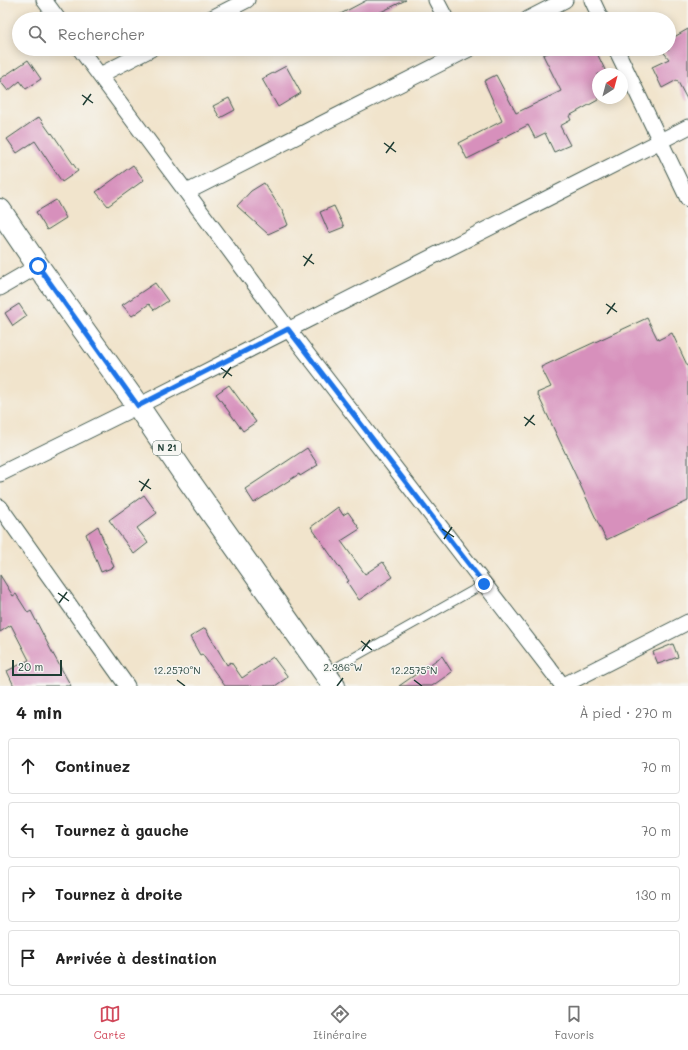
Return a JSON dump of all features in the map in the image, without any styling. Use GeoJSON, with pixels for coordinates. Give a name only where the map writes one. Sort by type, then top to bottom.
{"type":"FeatureCollection","features":[{"type":"Feature","properties":{"kind":"main road","name":"N 21"},"geometry":{"type":"LineString","coordinates":[[0,210],[330,680]]}},
{"type":"Feature","properties":{"kind":"street"},"geometry":{"type":"LineString","coordinates":[[44,0],[53,12]]}},
{"type":"Feature","properties":{"kind":"street"},"geometry":{"type":"LineString","coordinates":[[224,12],[247,0]]}},
{"type":"Feature","properties":{"kind":"street"},"geometry":{"type":"LineString","coordinates":[[436,0],[442,12]]}},
{"type":"Feature","properties":{"kind":"street"},"geometry":{"type":"LineString","coordinates":[[542,12],[566,0]]}},
{"type":"Feature","properties":{"kind":"street"},"geometry":{"type":"LineString","coordinates":[[592,0],[598,12]]}},
{"type":"Feature","properties":{"kind":"street"},"geometry":{"type":"LineString","coordinates":[[85,56],[188,192],[288,329],[562,686],[688,622]]}},
{"type":"Feature","properties":{"kind":"street"},"geometry":{"type":"LineString","coordinates":[[100,75],[137,56]]}},
{"type":"Feature","properties":{"kind":"street"},"geometry":{"type":"LineString","coordinates":[[188,192],[453,56]]}},
{"type":"Feature","properties":{"kind":"street"},"geometry":{"type":"LineString","coordinates":[[619,56],[688,198]]}},
{"type":"Feature","properties":{"kind":"street"},"geometry":{"type":"LineString","coordinates":[[0,474],[138,406],[688,127]]}},
{"type":"Feature","properties":{"kind":"street"},"geometry":{"type":"LineString","coordinates":[[0,288],[38,266]]}},
{"type":"Feature","properties":{"kind":"street"},"geometry":{"type":"LineString","coordinates":[[0,507],[127,686]]}},
{"type":"Feature","properties":{"kind":"lane"},"geometry":{"type":"LineString","coordinates":[[330,680],[484,584]]}},
{"type":"Feature","properties":{"kind":"building"},"geometry":{"type":"Polygon","coordinates":[[[367,0],[406,0],[381,12],[344,12],[367,0]]]}},
{"type":"Feature","properties":{"kind":"building"},"geometry":{"type":"Polygon","coordinates":[[[688,29],[688,101],[677,80],[662,88],[652,67],[669,59],[667,56],[676,56],[676,36],[688,29]]]}},
{"type":"Feature","properties":{"kind":"building"},"geometry":{"type":"Polygon","coordinates":[[[544,56],[598,56],[604,68],[592,68],[592,103],[569,116],[571,120],[560,126],[570,145],[554,152],[545,133],[535,138],[528,125],[497,141],[499,143],[467,159],[459,143],[502,121],[484,81],[496,75],[516,113],[561,91],[544,56]]]}},
{"type":"Feature","properties":{"kind":"building"},"geometry":{"type":"Polygon","coordinates":[[[28,60],[41,79],[26,89],[20,81],[8,91],[0,79],[28,60]]]}},
{"type":"Feature","properties":{"kind":"building"},"geometry":{"type":"Polygon","coordinates":[[[286,66],[301,93],[278,107],[262,79],[286,66]]]}},
{"type":"Feature","properties":{"kind":"building"},"geometry":{"type":"Polygon","coordinates":[[[229,98],[235,110],[220,118],[213,106],[229,98]]]}},
{"type":"Feature","properties":{"kind":"building"},"geometry":{"type":"Polygon","coordinates":[[[39,117],[78,171],[62,182],[35,141],[17,153],[7,139],[39,117]]]}},
{"type":"Feature","properties":{"kind":"building"},"geometry":{"type":"Polygon","coordinates":[[[133,165],[144,180],[108,206],[96,192],[133,165]]]}},
{"type":"Feature","properties":{"kind":"building"},"geometry":{"type":"Polygon","coordinates":[[[264,183],[283,212],[288,225],[268,234],[237,206],[251,191],[264,183]]]}},
{"type":"Feature","properties":{"kind":"building"},"geometry":{"type":"Polygon","coordinates":[[[56,200],[66,218],[47,230],[36,212],[56,200]]]}},
{"type":"Feature","properties":{"kind":"building"},"geometry":{"type":"Polygon","coordinates":[[[334,206],[344,227],[329,233],[320,212],[334,206]]]}},
{"type":"Feature","properties":{"kind":"building"},"geometry":{"type":"Polygon","coordinates":[[[155,283],[168,301],[154,310],[149,304],[132,316],[122,305],[155,283]]]}},
{"type":"Feature","properties":{"kind":"building"},"geometry":{"type":"Polygon","coordinates":[[[19,304],[27,316],[13,326],[5,313],[19,304]]]}},
{"type":"Feature","properties":{"kind":"building"},"geometry":{"type":"Polygon","coordinates":[[[647,318],[658,340],[672,333],[688,367],[688,501],[606,540],[537,393],[551,387],[541,367],[647,318]]]}},
{"type":"Feature","properties":{"kind":"building"},"geometry":{"type":"Polygon","coordinates":[[[229,385],[256,422],[243,431],[216,394],[229,385]]]}},
{"type":"Feature","properties":{"kind":"building"},"geometry":{"type":"Polygon","coordinates":[[[307,448],[318,465],[300,476],[299,474],[254,503],[245,489],[307,448]]]}},
{"type":"Feature","properties":{"kind":"building"},"geometry":{"type":"Polygon","coordinates":[[[144,495],[157,513],[137,528],[148,543],[134,554],[109,520],[144,495]]]}},
{"type":"Feature","properties":{"kind":"building"},"geometry":{"type":"Polygon","coordinates":[[[338,507],[343,515],[348,512],[360,529],[341,541],[365,574],[383,562],[393,577],[359,600],[347,582],[349,581],[311,527],[338,507]]]}},
{"type":"Feature","properties":{"kind":"building"},"geometry":{"type":"Polygon","coordinates":[[[98,526],[114,567],[101,572],[86,534],[98,526]]]}},
{"type":"Feature","properties":{"kind":"building"},"geometry":{"type":"Polygon","coordinates":[[[0,575],[13,596],[16,594],[28,613],[31,611],[71,686],[14,686],[7,671],[29,660],[11,625],[0,632],[0,575]]]}},
{"type":"Feature","properties":{"kind":"building"},"geometry":{"type":"Polygon","coordinates":[[[205,628],[227,665],[231,662],[242,678],[273,657],[288,677],[275,686],[225,686],[202,654],[200,655],[190,637],[205,628]]]}},
{"type":"Feature","properties":{"kind":"building"},"geometry":{"type":"Polygon","coordinates":[[[673,644],[678,657],[658,664],[653,652],[673,644]]]}},
{"type":"Feature","properties":{"kind":"building"},"geometry":{"type":"Polygon","coordinates":[[[442,656],[452,672],[432,686],[399,686],[442,656]]]}},
{"type":"Feature","properties":{"kind":"route"},"geometry":{"type":"LineString","coordinates":[[38,266],[138,406],[288,329],[484,584]]}}]}
